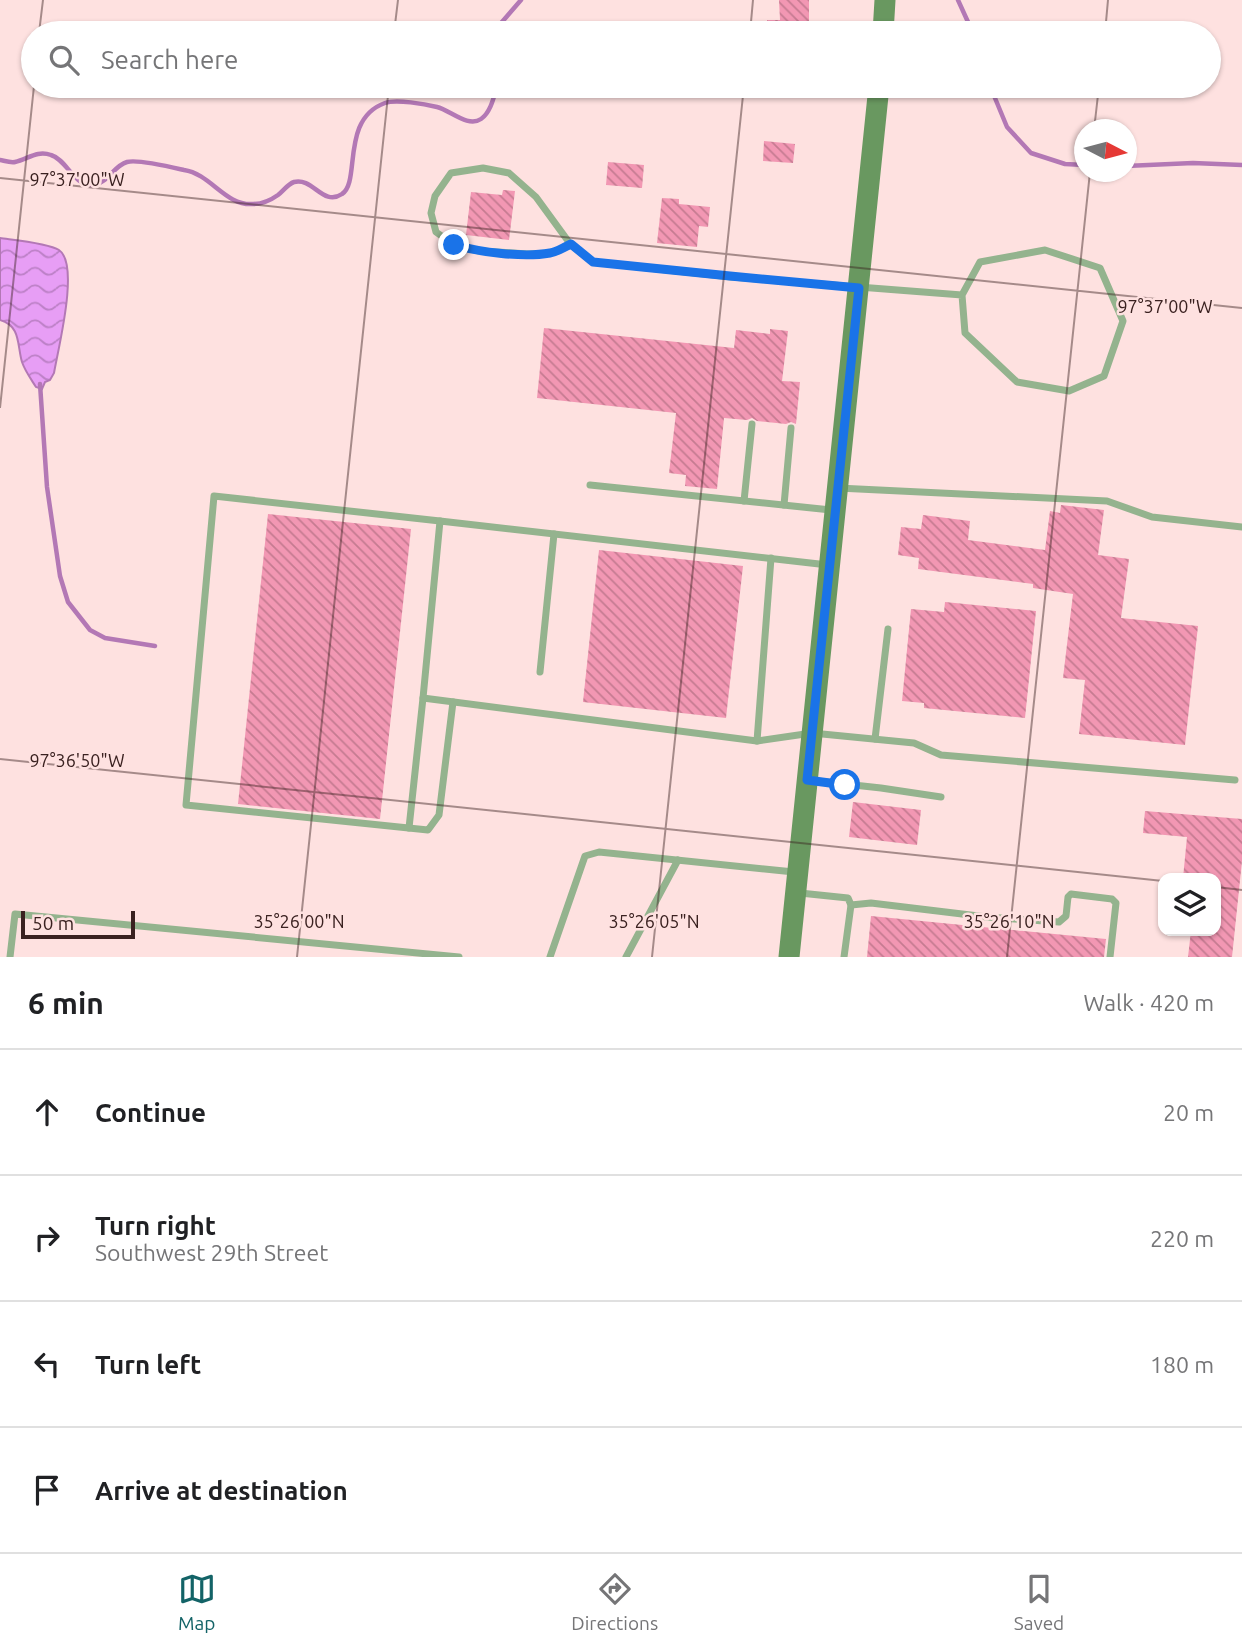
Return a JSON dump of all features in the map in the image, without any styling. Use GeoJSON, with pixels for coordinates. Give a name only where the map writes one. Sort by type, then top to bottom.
{"type":"FeatureCollection","features":[{"type":"Feature","properties":{"kind":"street"},"geometry":{"type":"LineString","coordinates":[[884,21],[886,0]]}},
{"type":"Feature","properties":{"kind":"street"},"geometry":{"type":"LineString","coordinates":[[789,957],[878,98]]}},
{"type":"Feature","properties":{"kind":"lane"},"geometry":{"type":"LineString","coordinates":[[571,244],[551,253],[479,251],[454,245],[436,232],[430,213],[435,196],[451,173],[484,168],[509,173],[536,197],[571,244],[593,262],[859,288],[962,295]]}},
{"type":"Feature","properties":{"kind":"lane"},"geometry":{"type":"LineString","coordinates":[[1045,250],[1100,268],[1123,321],[1104,376],[1069,391],[1017,382],[965,333],[962,295],[980,262],[1045,250]]}},
{"type":"Feature","properties":{"kind":"lane"},"geometry":{"type":"LineString","coordinates":[[744,501],[752,424]]}},
{"type":"Feature","properties":{"kind":"lane"},"geometry":{"type":"LineString","coordinates":[[784,505],[791,428]]}},
{"type":"Feature","properties":{"kind":"lane"},"geometry":{"type":"LineString","coordinates":[[590,485],[836,510]]}},
{"type":"Feature","properties":{"kind":"lane"},"geometry":{"type":"LineString","coordinates":[[838,488],[1107,501],[1152,517],[1242,527]]}},
{"type":"Feature","properties":{"kind":"lane"},"geometry":{"type":"LineString","coordinates":[[453,702],[439,815],[428,830],[186,805],[214,496],[830,565]]}},
{"type":"Feature","properties":{"kind":"lane"},"geometry":{"type":"LineString","coordinates":[[409,828],[440,521]]}},
{"type":"Feature","properties":{"kind":"lane"},"geometry":{"type":"LineString","coordinates":[[540,672],[554,534]]}},
{"type":"Feature","properties":{"kind":"lane"},"geometry":{"type":"LineString","coordinates":[[757,741],[771,558]]}},
{"type":"Feature","properties":{"kind":"lane"},"geometry":{"type":"LineString","coordinates":[[875,739],[888,629]]}},
{"type":"Feature","properties":{"kind":"lane"},"geometry":{"type":"LineString","coordinates":[[423,698],[757,741],[812,733],[914,743],[941,755],[1235,780]]}},
{"type":"Feature","properties":{"kind":"lane"},"geometry":{"type":"LineString","coordinates":[[807,780],[941,797]]}},
{"type":"Feature","properties":{"kind":"lane"},"geometry":{"type":"LineString","coordinates":[[550,957],[585,856],[598,852],[678,860],[797,883],[848,898],[851,905],[844,957]]}},
{"type":"Feature","properties":{"kind":"lane"},"geometry":{"type":"LineString","coordinates":[[626,957],[678,860]]}},
{"type":"Feature","properties":{"kind":"lane"},"geometry":{"type":"LineString","coordinates":[[851,905],[871,904],[1059,922],[1066,916],[1068,897],[1071,894],[1112,899],[1116,903],[1110,957]]}},
{"type":"Feature","properties":{"kind":"lane"},"geometry":{"type":"LineString","coordinates":[[10,957],[15,914],[458,957]]}},
{"type":"Feature","properties":{"kind":"water"},"geometry":{"type":"Polygon","coordinates":[[[0,238],[54,248],[65,258],[68,289],[63,327],[54,373],[42,389],[36,387],[25,369],[15,331],[0,320],[0,238]]]}},
{"type":"Feature","properties":{"kind":"building"},"geometry":{"type":"Polygon","coordinates":[[[779,0],[809,0],[809,21],[767,21],[780,20],[779,0]]]}},
{"type":"Feature","properties":{"kind":"building"},"geometry":{"type":"Polygon","coordinates":[[[764,141],[795,144],[793,163],[763,161],[764,141]]]}},
{"type":"Feature","properties":{"kind":"building"},"geometry":{"type":"Polygon","coordinates":[[[608,162],[644,165],[642,188],[606,185],[608,162]]]}},
{"type":"Feature","properties":{"kind":"building"},"geometry":{"type":"Polygon","coordinates":[[[503,190],[515,191],[509,240],[466,235],[471,192],[502,195],[503,190]]]}},
{"type":"Feature","properties":{"kind":"building"},"geometry":{"type":"Polygon","coordinates":[[[662,198],[679,199],[679,204],[710,207],[708,227],[699,226],[697,247],[657,243],[662,198]]]}},
{"type":"Feature","properties":{"kind":"building"},"geometry":{"type":"Polygon","coordinates":[[[544,328],[734,348],[736,330],[770,334],[770,329],[788,331],[782,381],[800,382],[796,424],[757,421],[752,418],[724,418],[717,489],[685,486],[686,475],[669,473],[676,413],[537,398],[544,328]]]}},
{"type":"Feature","properties":{"kind":"building"},"geometry":{"type":"Polygon","coordinates":[[[1061,505],[1104,510],[1098,555],[1129,559],[1121,618],[1198,626],[1185,745],[1079,734],[1085,680],[1063,678],[1073,594],[1033,588],[1033,584],[918,569],[919,558],[898,555],[901,527],[921,529],[923,515],[970,521],[968,540],[1045,550],[1050,511],[1060,513],[1061,505]]]}},
{"type":"Feature","properties":{"kind":"building"},"geometry":{"type":"Polygon","coordinates":[[[268,514],[411,529],[380,819],[238,804],[268,514]]]}},
{"type":"Feature","properties":{"kind":"building"},"geometry":{"type":"Polygon","coordinates":[[[599,550],[743,566],[726,718],[583,702],[599,550]]]}},
{"type":"Feature","properties":{"kind":"building"},"geometry":{"type":"Polygon","coordinates":[[[945,602],[1036,611],[1025,718],[924,708],[924,703],[902,701],[911,609],[944,612],[945,602]]]}},
{"type":"Feature","properties":{"kind":"building"},"geometry":{"type":"Polygon","coordinates":[[[853,802],[921,810],[917,845],[849,837],[853,802]]]}},
{"type":"Feature","properties":{"kind":"building"},"geometry":{"type":"Polygon","coordinates":[[[1145,811],[1242,819],[1242,861],[1232,957],[1188,957],[1190,936],[1221,936],[1221,873],[1183,873],[1187,837],[1143,833],[1145,811]]]}},
{"type":"Feature","properties":{"kind":"building"},"geometry":{"type":"Polygon","coordinates":[[[871,916],[1106,939],[1104,957],[867,957],[871,916]]]}},
{"type":"Feature","properties":{"kind":"waterway"},"geometry":{"type":"LineString","coordinates":[[503,21],[521,0]]}},
{"type":"Feature","properties":{"kind":"waterway"},"geometry":{"type":"LineString","coordinates":[[958,0],[968,21]]}},
{"type":"Feature","properties":{"kind":"waterway"},"geometry":{"type":"LineString","coordinates":[[0,160],[13,162],[37,154],[51,155],[80,181],[92,185],[102,182],[127,162],[155,164],[194,173],[234,200],[243,203],[256,204],[266,201],[294,182],[307,184],[323,195],[335,197],[342,194],[347,187],[357,136],[362,122],[371,111],[385,103],[411,102],[437,107],[465,120],[476,121],[487,112],[494,98]]}},
{"type":"Feature","properties":{"kind":"waterway"},"geometry":{"type":"LineString","coordinates":[[995,98],[1007,127],[1031,153],[1074,164]]}},
{"type":"Feature","properties":{"kind":"waterway"},"geometry":{"type":"LineString","coordinates":[[1137,166],[1193,163],[1242,165]]}},
{"type":"Feature","properties":{"kind":"waterway"},"geometry":{"type":"LineString","coordinates":[[40,384],[47,487],[60,576],[68,602],[90,630],[105,638],[155,646]]}},
{"type":"Feature","properties":{"kind":"route"},"geometry":{"type":"LineString","coordinates":[[454,245],[479,251],[529,254],[551,253],[571,244],[593,262],[859,288],[807,780],[845,785]]}}]}
